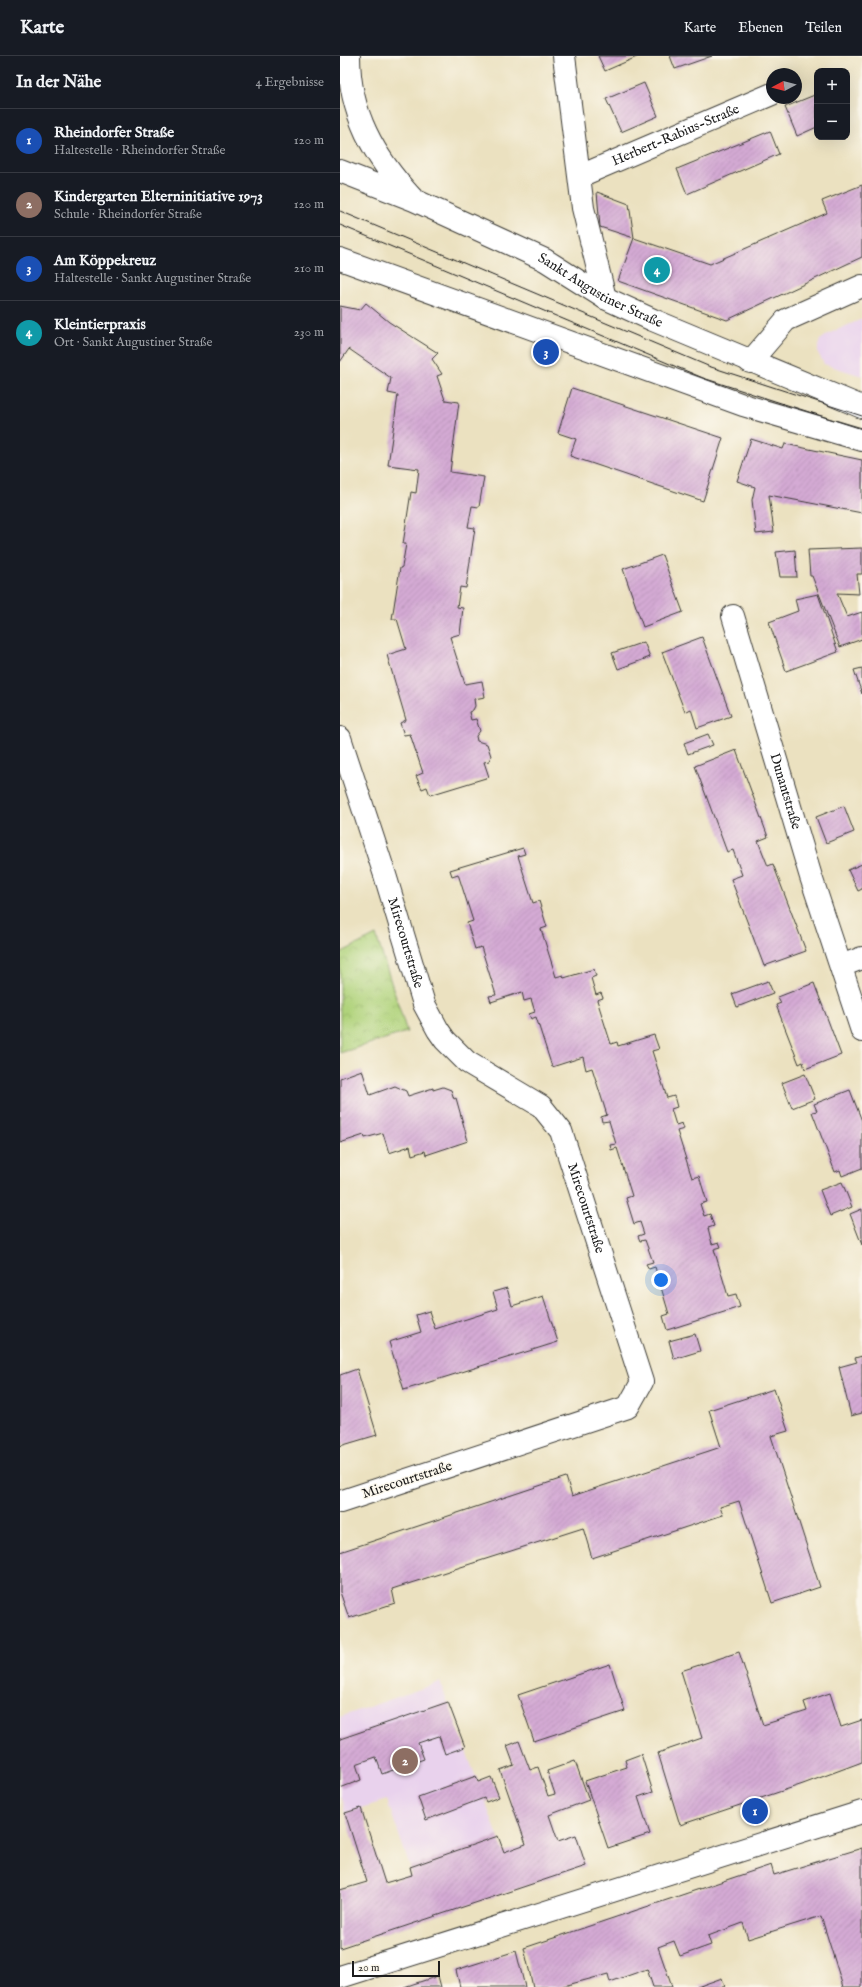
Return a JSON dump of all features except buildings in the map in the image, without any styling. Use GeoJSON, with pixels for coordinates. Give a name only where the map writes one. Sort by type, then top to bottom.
{"type":"FeatureCollection","features":[{"type":"Feature","properties":{"kind":"street"},"geometry":{"type":"LineString","coordinates":[[340,81],[349,56]]}},
{"type":"Feature","properties":{"kind":"street"},"geometry":{"type":"LineString","coordinates":[[349,56],[352,91],[356,110],[364,130],[388,169],[414,200]]}},
{"type":"Feature","properties":{"kind":"street"},"geometry":{"type":"LineString","coordinates":[[564,56],[583,208],[605,298]]}},
{"type":"Feature","properties":{"kind":"street","name":"Herbert-Rabius-Straße"},"geometry":{"type":"LineString","coordinates":[[580,176],[766,97]]}},
{"type":"Feature","properties":{"kind":"street","name":"Sankt Augustiner Straße"},"geometry":{"type":"LineString","coordinates":[[340,171],[414,200],[545,260],[605,298],[653,320],[750,362],[862,407]]}},
{"type":"Feature","properties":{"kind":"street"},"geometry":{"type":"LineString","coordinates":[[342,260],[744,405],[862,440]]}},
{"type":"Feature","properties":{"kind":"street"},"geometry":{"type":"LineString","coordinates":[[750,362],[786,320],[862,286]]}},
{"type":"Feature","properties":{"kind":"street","name":"Dunantstraße"},"geometry":{"type":"LineString","coordinates":[[733,616],[811,877],[862,1031]]}},
{"type":"Feature","properties":{"kind":"street","name":"Mirecourtstraße"},"geometry":{"type":"LineString","coordinates":[[340,738],[346,768],[385,875],[424,1004],[444,1040],[467,1062],[541,1106],[561,1131],[642,1382],[628,1407],[340,1502]]}},
{"type":"Feature","properties":{"kind":"street"},"geometry":{"type":"LineString","coordinates":[[841,966],[862,958]]}},
{"type":"Feature","properties":{"kind":"street"},"geometry":{"type":"LineString","coordinates":[[340,1977],[862,1812]]}},
{"type":"Feature","properties":{"kind":"shaded area"},"geometry":{"type":"Polygon","coordinates":[[[862,319],[862,376],[824,364],[818,353],[820,340],[830,333],[862,319]]]}},
{"type":"Feature","properties":{"kind":"shaded area"},"geometry":{"type":"Polygon","coordinates":[[[440,1682],[498,1836],[410,1867],[387,1800],[345,1813],[340,1795],[340,1717],[440,1682]]]}},
{"type":"Feature","properties":{"kind":"green space"},"geometry":{"type":"Polygon","coordinates":[[[376,935],[407,1032],[340,1053],[340,953],[376,935]]]}},
{"type":"Feature","properties":{"kind":"tram line"},"geometry":{"type":"LineString","coordinates":[[340,211],[708,366],[862,416]]}},
{"type":"Feature","properties":{"kind":"tram line"},"geometry":{"type":"LineString","coordinates":[[340,225],[703,378],[862,429]]}},
{"type":"Feature","properties":{"kind":"place","name":"Kleintierpraxis"},"geometry":{"type":"Point","coordinates":[657,270]}},
{"type":"Feature","properties":{"kind":"place","name":"Am Köppekreuz"},"geometry":{"type":"Point","coordinates":[546,352]}},
{"type":"Feature","properties":{"kind":"place","name":"Kindergarten Elterninitiative 1973"},"geometry":{"type":"Point","coordinates":[405,1761]}},
{"type":"Feature","properties":{"kind":"place","name":"Rheindorfer Straße"},"geometry":{"type":"Point","coordinates":[755,1811]}}]}
